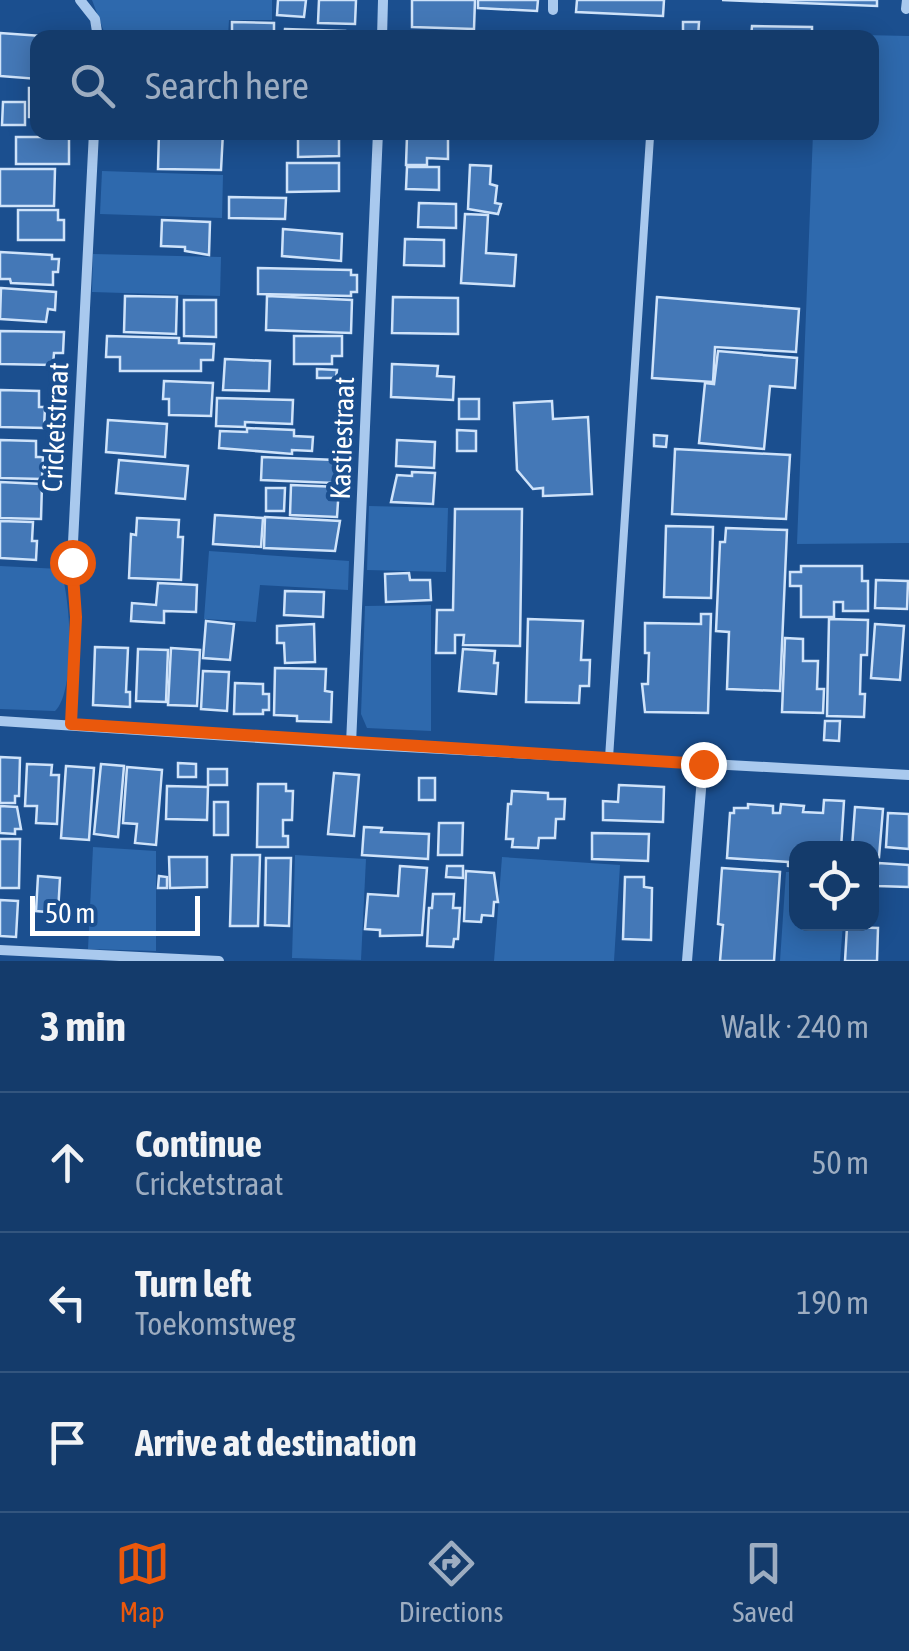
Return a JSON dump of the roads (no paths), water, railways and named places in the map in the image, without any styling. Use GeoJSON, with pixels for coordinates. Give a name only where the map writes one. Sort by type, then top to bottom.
{"type":"FeatureCollection","features":[{"type":"Feature","properties":{"kind":"street"},"geometry":{"type":"LineString","coordinates":[[80,0],[95,18],[97,30]]}},
{"type":"Feature","properties":{"kind":"street"},"geometry":{"type":"LineString","coordinates":[[382,30],[384,0]]}},
{"type":"Feature","properties":{"kind":"street","name":"Cricketstraat"},"geometry":{"type":"LineString","coordinates":[[71,724],[76,617],[73,542],[94,140]]}},
{"type":"Feature","properties":{"kind":"street","name":"Kastiestraat"},"geometry":{"type":"LineString","coordinates":[[351,744],[378,140]]}},
{"type":"Feature","properties":{"kind":"street"},"geometry":{"type":"LineString","coordinates":[[0,720],[909,775]]}},
{"type":"Feature","properties":{"kind":"street"},"geometry":{"type":"LineString","coordinates":[[687,961],[703,764]]}},
{"type":"Feature","properties":{"kind":"street"},"geometry":{"type":"LineString","coordinates":[[0,950],[219,961]]}},
{"type":"Feature","properties":{"kind":"lane"},"geometry":{"type":"LineString","coordinates":[[609,758],[650,140]]}}]}
